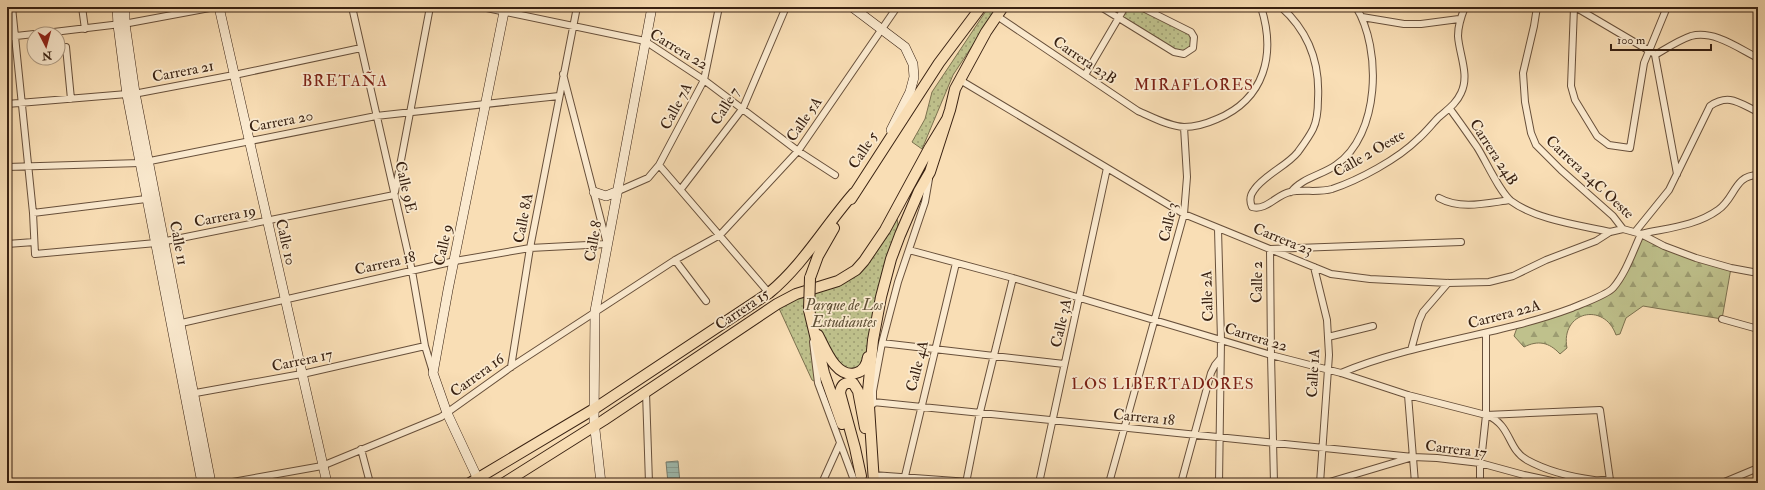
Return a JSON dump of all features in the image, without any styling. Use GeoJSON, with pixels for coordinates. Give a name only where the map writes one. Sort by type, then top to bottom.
{"type":"FeatureCollection","features":[{"type":"Feature","properties":{"kind":"main road","name":"Calle 5"},"geometry":{"type":"LineString","coordinates":[[859,481],[824,373],[812,325],[810,310],[810,285],[812,269],[825,240],[842,216],[854,193],[878,155],[939,63],[981,7]]}},
{"type":"Feature","properties":{"kind":"main road"},"geometry":{"type":"LineString","coordinates":[[874,479],[868,391],[883,289],[891,259],[919,191],[930,172],[955,89],[986,32],[1003,7]]}},
{"type":"Feature","properties":{"kind":"main road","name":"Carrera 15"},"geometry":{"type":"LineString","coordinates":[[504,483],[595,426],[776,304],[796,294],[838,281],[856,270],[885,230],[947,119]]}},
{"type":"Feature","properties":{"kind":"main road","name":"Carrera 15"},"geometry":{"type":"LineString","coordinates":[[475,482],[594,409],[769,293],[801,262],[854,193]]}},
{"type":"Feature","properties":{"kind":"main road"},"geometry":{"type":"LineString","coordinates":[[812,325],[835,365],[840,370],[850,374],[858,373],[865,367],[876,338]]}},
{"type":"Feature","properties":{"kind":"main road"},"geometry":{"type":"LineString","coordinates":[[859,481],[840,393],[841,388],[848,383],[853,384],[858,391],[874,479]]}},
{"type":"Feature","properties":{"kind":"street"},"geometry":{"type":"LineString","coordinates":[[7,244],[34,242],[33,213],[27,166],[16,36],[12,7]]}},
{"type":"Feature","properties":{"kind":"street"},"geometry":{"type":"LineString","coordinates":[[82,7],[85,28]]}},
{"type":"Feature","properties":{"kind":"street","name":"Calle 11"},"geometry":{"type":"LineString","coordinates":[[117,7],[122,24],[131,94],[176,324],[202,483]]}},
{"type":"Feature","properties":{"kind":"street","name":"Calle 11"},"geometry":{"type":"LineString","coordinates":[[122,24],[125,7]]}},
{"type":"Feature","properties":{"kind":"street"},"geometry":{"type":"LineString","coordinates":[[66,30],[122,24],[216,7]]}},
{"type":"Feature","properties":{"kind":"street","name":"Calle 10"},"geometry":{"type":"LineString","coordinates":[[219,7],[326,483]]}},
{"type":"Feature","properties":{"kind":"street","name":"Calle 9E"},"geometry":{"type":"LineString","coordinates":[[352,7],[412,270],[425,346],[433,373]]}},
{"type":"Feature","properties":{"kind":"street"},"geometry":{"type":"LineString","coordinates":[[394,195],[430,7]]}},
{"type":"Feature","properties":{"kind":"street","name":"Carrera 22"},"geometry":{"type":"LineString","coordinates":[[482,7],[504,9],[573,27],[645,41],[704,80],[798,151],[835,175]]}},
{"type":"Feature","properties":{"kind":"street","name":"Calle 8A"},"geometry":{"type":"LineString","coordinates":[[511,366],[530,248],[577,7]]}},
{"type":"Feature","properties":{"kind":"street","name":"Calle 8"},"geometry":{"type":"LineString","coordinates":[[600,483],[594,409],[595,311],[616,192],[652,7]]}},
{"type":"Feature","properties":{"kind":"street","name":"Calle 7A"},"geometry":{"type":"LineString","coordinates":[[616,192],[648,178],[659,165],[704,80],[719,7]]}},
{"type":"Feature","properties":{"kind":"street","name":"Calle 7"},"geometry":{"type":"LineString","coordinates":[[681,189],[742,108],[786,7]]}},
{"type":"Feature","properties":{"kind":"street"},"geometry":{"type":"LineString","coordinates":[[852,7],[905,47],[913,64],[914,77],[910,92],[878,155]]}},
{"type":"Feature","properties":{"kind":"street","name":"Calle 5A"},"geometry":{"type":"LineString","coordinates":[[720,235],[798,151],[897,7]]}},
{"type":"Feature","properties":{"kind":"street"},"geometry":{"type":"LineString","coordinates":[[1102,7],[1174,52],[1179,54],[1189,52],[1194,42],[1194,37],[1191,32],[1141,7]]}},
{"type":"Feature","properties":{"kind":"street"},"geometry":{"type":"LineString","coordinates":[[1085,75],[1125,7]]}},
{"type":"Feature","properties":{"kind":"street"},"geometry":{"type":"LineString","coordinates":[[1184,127],[1210,122],[1231,113],[1246,100],[1259,83],[1266,65],[1268,46],[1261,7]]}},
{"type":"Feature","properties":{"kind":"street","name":"Calle 2 Oeste"},"geometry":{"type":"LineString","coordinates":[[1281,7],[1302,30],[1311,48],[1319,86],[1318,107],[1313,128],[1297,153],[1254,189],[1250,198],[1250,203],[1252,207],[1256,208],[1265,206],[1272,200],[1291,192],[1330,190],[1349,183],[1403,152],[1418,140],[1438,118],[1450,109],[1462,92],[1464,66],[1458,37],[1459,19],[1465,7]]}},
{"type":"Feature","properties":{"kind":"street"},"geometry":{"type":"LineString","coordinates":[[1291,192],[1297,185],[1336,165],[1348,153],[1360,136],[1372,96],[1373,72],[1370,48],[1362,17],[1356,7]]}},
{"type":"Feature","properties":{"kind":"street","name":"Carrera 24C Oeste"},"geometry":{"type":"LineString","coordinates":[[1537,7],[1523,73],[1525,102],[1531,133],[1536,145],[1561,170],[1613,216],[1623,229],[1642,234],[1664,246],[1696,258],[1731,268],[1758,273]]}},
{"type":"Feature","properties":{"kind":"street"},"geometry":{"type":"LineString","coordinates":[[1667,7],[1650,50],[1644,63],[1630,148],[1609,145],[1597,136],[1575,100],[1571,86],[1571,58],[1575,7],[1650,50],[1656,55],[1677,174]]}},
{"type":"Feature","properties":{"kind":"street","name":"Calle 9"},"geometry":{"type":"LineString","coordinates":[[433,373],[504,9]]}},
{"type":"Feature","properties":{"kind":"street","name":"Carrera 23B"},"geometry":{"type":"LineString","coordinates":[[997,16],[1138,111],[1162,121],[1184,127]]}},
{"type":"Feature","properties":{"kind":"street"},"geometry":{"type":"LineString","coordinates":[[1362,17],[1404,24],[1421,24],[1459,19]]}},
{"type":"Feature","properties":{"kind":"street"},"geometry":{"type":"LineString","coordinates":[[1656,55],[1692,36],[1707,34],[1758,58]]}},
{"type":"Feature","properties":{"kind":"street"},"geometry":{"type":"LineString","coordinates":[[7,37],[26,35]]}},
{"type":"Feature","properties":{"kind":"street"},"geometry":{"type":"LineString","coordinates":[[66,47],[71,99]]}},
{"type":"Feature","properties":{"kind":"street","name":"Carrera 21"},"geometry":{"type":"LineString","coordinates":[[7,104],[131,94],[234,75],[361,48]]}},
{"type":"Feature","properties":{"kind":"street","name":"Calle 8A"},"geometry":{"type":"LineString","coordinates":[[563,74],[607,244]]}},
{"type":"Feature","properties":{"kind":"street","name":"Carrera 23"},"geometry":{"type":"LineString","coordinates":[[960,80],[1184,214],[1331,274],[1346,277],[1448,283],[1490,282],[1513,276],[1546,260],[1596,241],[1610,232],[1623,229]]}},
{"type":"Feature","properties":{"kind":"street","name":"Carrera 20"},"geometry":{"type":"LineString","coordinates":[[7,167],[144,162],[376,116],[559,96]]}},
{"type":"Feature","properties":{"kind":"street"},"geometry":{"type":"LineString","coordinates":[[1635,232],[1669,190],[1710,106],[1720,99],[1733,100],[1758,112]]}},
{"type":"Feature","properties":{"kind":"street","name":"Carrera 24B"},"geometry":{"type":"LineString","coordinates":[[1450,109],[1477,146],[1510,200],[1525,209],[1541,215],[1610,232]]}},
{"type":"Feature","properties":{"kind":"street","name":"Calle 3"},"geometry":{"type":"LineString","coordinates":[[1109,483],[1184,214],[1187,177],[1184,127]]}},
{"type":"Feature","properties":{"kind":"street","name":"Calle 11"},"geometry":{"type":"LineString","coordinates":[[144,162],[146,199],[160,242]]}},
{"type":"Feature","properties":{"kind":"street"},"geometry":{"type":"LineString","coordinates":[[659,165],[769,293]]}},
{"type":"Feature","properties":{"kind":"street","name":"Calle 3A"},"geometry":{"type":"LineString","coordinates":[[1039,483],[1064,364],[1080,299],[1107,168]]}},
{"type":"Feature","properties":{"kind":"street"},"geometry":{"type":"LineString","coordinates":[[930,172],[925,202],[909,250],[876,338],[873,402],[877,460],[874,479],[905,476],[983,483]]}},
{"type":"Feature","properties":{"kind":"street"},"geometry":{"type":"LineString","coordinates":[[1642,234],[1694,223],[1710,215],[1726,204],[1741,181],[1746,177],[1758,175]]}},
{"type":"Feature","properties":{"kind":"street"},"geometry":{"type":"LineString","coordinates":[[594,192],[606,196],[616,192]]}},
{"type":"Feature","properties":{"kind":"street","name":"Carrera 19"},"geometry":{"type":"LineString","coordinates":[[34,242],[35,254],[160,242],[394,195]]}},
{"type":"Feature","properties":{"kind":"street"},"geometry":{"type":"LineString","coordinates":[[1440,198],[1449,203],[1466,205],[1510,200]]}},
{"type":"Feature","properties":{"kind":"street"},"geometry":{"type":"LineString","coordinates":[[33,213],[146,199]]}},
{"type":"Feature","properties":{"kind":"street","name":"Calle 2A"},"geometry":{"type":"LineString","coordinates":[[1218,229],[1221,340],[1220,483]]}},
{"type":"Feature","properties":{"kind":"street","name":"Carrera 22A"},"geometry":{"type":"LineString","coordinates":[[1341,373],[1360,365],[1411,350],[1486,333],[1558,313],[1585,303],[1612,289],[1624,271],[1642,234]]}},
{"type":"Feature","properties":{"kind":"street","name":"Carrera 16"},"geometry":{"type":"LineString","coordinates":[[227,483],[322,466],[447,413],[511,366],[595,311],[675,260],[720,235]]}},
{"type":"Feature","properties":{"kind":"street","name":"Calle 2"},"geometry":{"type":"LineString","coordinates":[[1274,483],[1270,355],[1270,249],[1461,242]]}},
{"type":"Feature","properties":{"kind":"street","name":"Carrera 18"},"geometry":{"type":"LineString","coordinates":[[176,324],[455,261],[530,248],[607,244]]}},
{"type":"Feature","properties":{"kind":"street","name":"Carrera 22"},"geometry":{"type":"LineString","coordinates":[[909,250],[1013,278],[1155,322],[1270,355],[1327,371],[1341,373],[1408,395],[1486,415],[1601,411],[1612,481]]}},
{"type":"Feature","properties":{"kind":"street"},"geometry":{"type":"LineString","coordinates":[[675,260],[706,301]]}},
{"type":"Feature","properties":{"kind":"street","name":"Calle 4A"},"geometry":{"type":"LineString","coordinates":[[905,476],[956,263]]}},
{"type":"Feature","properties":{"kind":"street","name":"Calle 1A"},"geometry":{"type":"LineString","coordinates":[[1314,267],[1327,320],[1329,354],[1320,483]]}},
{"type":"Feature","properties":{"kind":"street"},"geometry":{"type":"LineString","coordinates":[[966,482],[980,412],[1013,278]]}},
{"type":"Feature","properties":{"kind":"street"},"geometry":{"type":"LineString","coordinates":[[1411,350],[1423,312],[1448,283]]}},
{"type":"Feature","properties":{"kind":"street"},"geometry":{"type":"LineString","coordinates":[[1722,319],[1758,329]]}},
{"type":"Feature","properties":{"kind":"street","name":"Calle 5"},"geometry":{"type":"LineString","coordinates":[[812,325],[816,374],[840,443],[859,481]]}},
{"type":"Feature","properties":{"kind":"street"},"geometry":{"type":"LineString","coordinates":[[1328,337],[1373,326]]}},
{"type":"Feature","properties":{"kind":"street"},"geometry":{"type":"LineString","coordinates":[[1482,452],[1486,415],[1486,333]]}},
{"type":"Feature","properties":{"kind":"street"},"geometry":{"type":"LineString","coordinates":[[876,338],[935,349],[1064,364]]}},
{"type":"Feature","properties":{"kind":"street","name":"Carrera 17"},"geometry":{"type":"LineString","coordinates":[[188,394],[302,374],[425,346]]}},
{"type":"Feature","properties":{"kind":"street"},"geometry":{"type":"LineString","coordinates":[[1180,483],[1211,373],[1220,359]]}},
{"type":"Feature","properties":{"kind":"street"},"geometry":{"type":"LineString","coordinates":[[433,373],[447,413],[475,482]]}},
{"type":"Feature","properties":{"kind":"street"},"geometry":{"type":"LineString","coordinates":[[646,392],[649,483]]}},
{"type":"Feature","properties":{"kind":"street","name":"Calle 11"},"geometry":{"type":"LineString","coordinates":[[188,394],[211,483]]}},
{"type":"Feature","properties":{"kind":"street"},"geometry":{"type":"LineString","coordinates":[[1408,395],[1415,483]]}},
{"type":"Feature","properties":{"kind":"street","name":"Carrera 18"},"geometry":{"type":"LineString","coordinates":[[873,402],[980,412],[1193,436],[1273,442],[1413,457]]}},
{"type":"Feature","properties":{"kind":"street"},"geometry":{"type":"LineString","coordinates":[[1486,415],[1498,420],[1520,455],[1527,460],[1561,474],[1580,478],[1612,481]]}},
{"type":"Feature","properties":{"kind":"street"},"geometry":{"type":"LineString","coordinates":[[822,483],[840,443]]}},
{"type":"Feature","properties":{"kind":"street"},"geometry":{"type":"LineString","coordinates":[[361,449],[370,483]]}},
{"type":"Feature","properties":{"kind":"street","name":"Carrera 17"},"geometry":{"type":"LineString","coordinates":[[1326,483],[1413,457],[1480,463],[1561,483]]}},
{"type":"Feature","properties":{"kind":"street"},"geometry":{"type":"LineString","coordinates":[[1480,463],[1480,483]]}},
{"type":"Feature","properties":{"kind":"street"},"geometry":{"type":"LineString","coordinates":[[1722,483],[1758,468]]}},
{"type":"Feature","properties":{"kind":"green space"},"geometry":{"type":"Polygon","coordinates":[[[1101,7],[1141,7],[1191,32],[1193,48],[1179,54],[1101,7]]]}},
{"type":"Feature","properties":{"kind":"green space"},"geometry":{"type":"Polygon","coordinates":[[[988,8],[994,13],[953,75],[922,149],[912,142],[925,119],[932,92],[988,8]]]}},
{"type":"Feature","properties":{"kind":"green space","name":"Parque de Los Estudiantes"},"geometry":{"type":"Polygon","coordinates":[[[897,219],[900,235],[865,367],[845,373],[813,326],[818,383],[812,380],[777,304],[847,276],[885,230],[897,219]]]}},
{"type":"Feature","properties":{"kind":"green space"},"geometry":{"type":"Polygon","coordinates":[[[1641,234],[1664,246],[1731,268],[1722,319],[1643,306],[1626,318],[1620,334],[1616,335],[1610,324],[1602,318],[1593,315],[1584,315],[1576,319],[1570,326],[1567,336],[1567,348],[1560,354],[1552,347],[1543,343],[1534,343],[1524,347],[1514,336],[1518,325],[1558,313],[1612,289],[1641,234]]]}},
{"type":"Feature","properties":{"kind":"water"},"geometry":{"type":"Polygon","coordinates":[[[678,461],[680,483],[668,483],[666,462],[678,461]]]}},
{"type":"Feature","properties":{"kind":"district","name":"BRETAÑA"},"geometry":{"type":"Point","coordinates":[345,80]}},
{"type":"Feature","properties":{"kind":"district","name":"MIRAFLORES"},"geometry":{"type":"Point","coordinates":[1194,84]}},
{"type":"Feature","properties":{"kind":"district","name":"LOS LIBERTADORES"},"geometry":{"type":"Point","coordinates":[1163,383]}}]}
